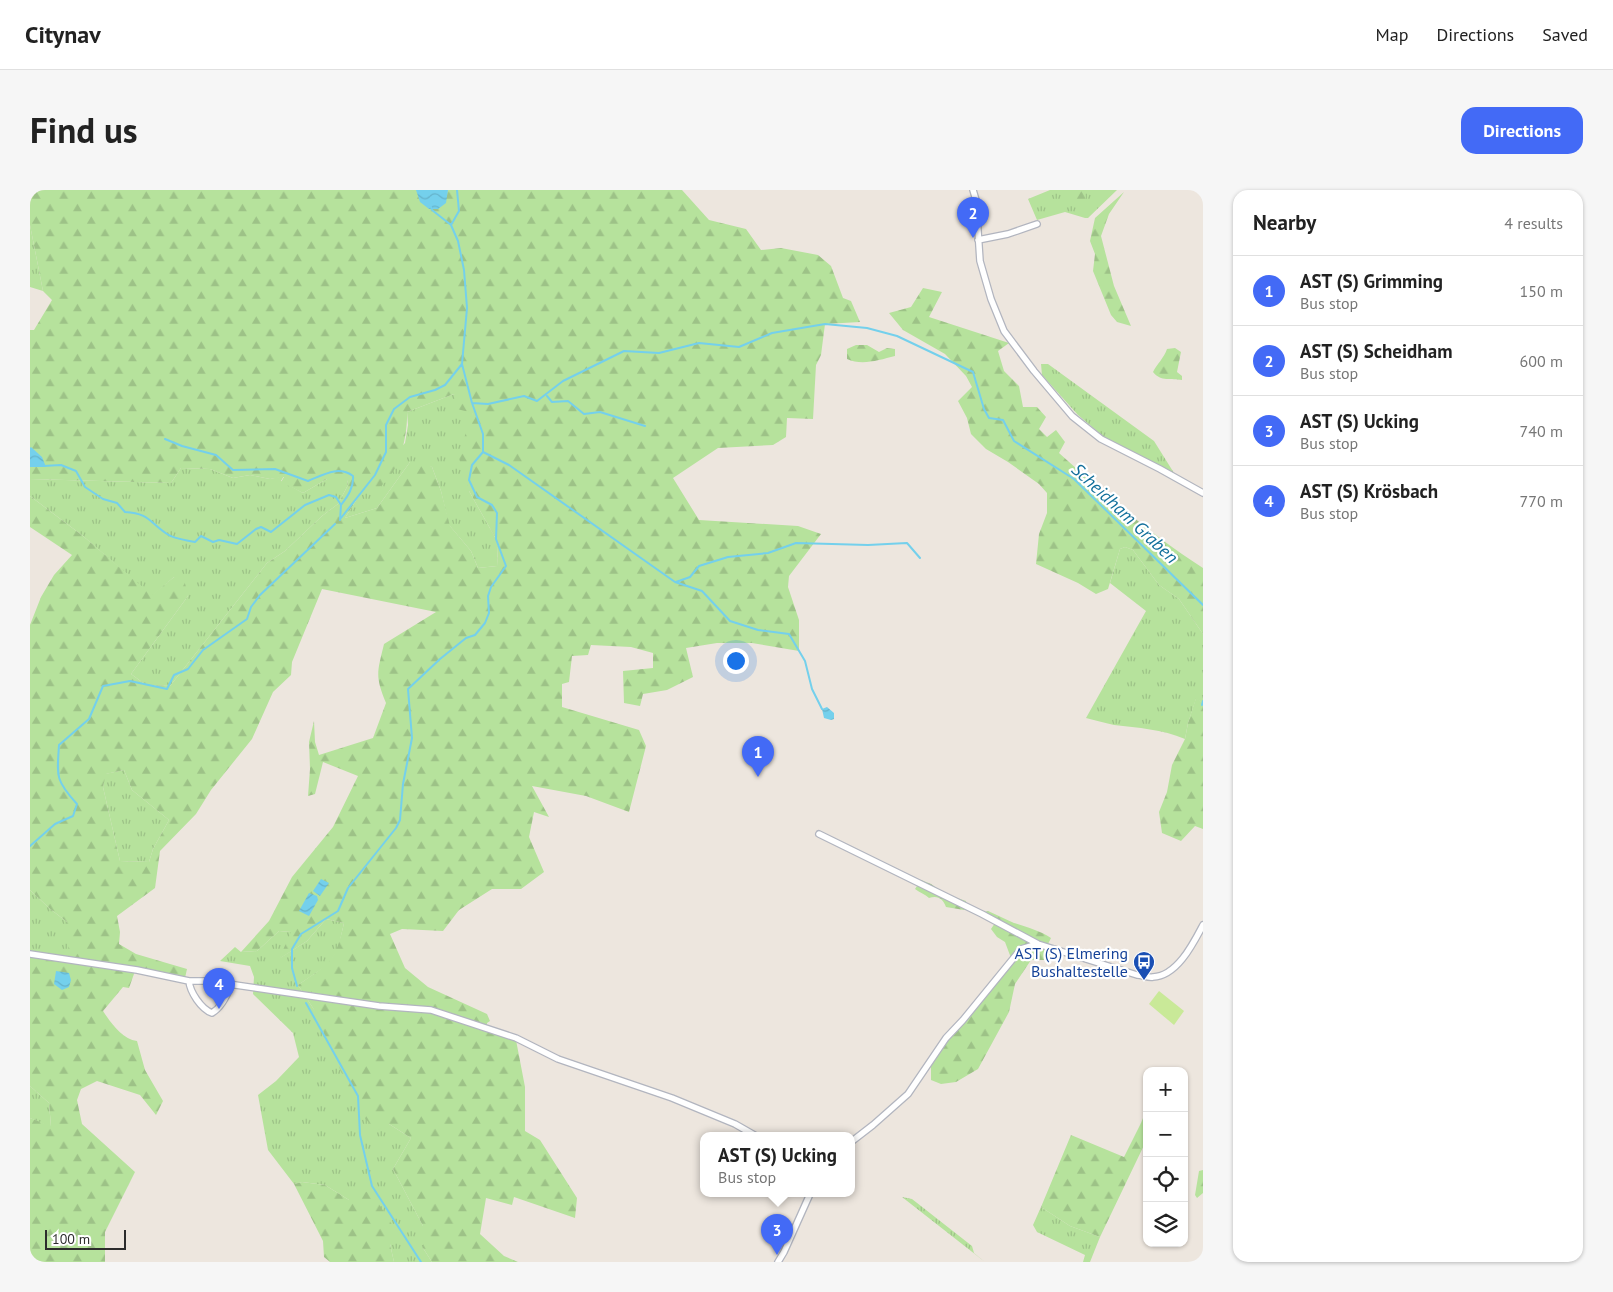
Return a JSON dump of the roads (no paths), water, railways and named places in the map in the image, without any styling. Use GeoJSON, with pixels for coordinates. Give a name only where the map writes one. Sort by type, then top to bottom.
{"type":"FeatureCollection","features":[{"type":"Feature","properties":{"kind":"street"},"geometry":{"type":"LineString","coordinates":[[973,190],[976,200],[980,261],[991,299],[1004,331],[1034,371],[1072,416],[1101,439],[1160,468],[1203,493]]}},
{"type":"Feature","properties":{"kind":"street"},"geometry":{"type":"LineString","coordinates":[[978,240],[1008,234],[1037,224]]}},
{"type":"Feature","properties":{"kind":"street"},"geometry":{"type":"LineString","coordinates":[[819,834],[982,914],[1038,944],[1129,972],[1154,977],[1173,969],[1182,961],[1203,925]]}},
{"type":"Feature","properties":{"kind":"street"},"geometry":{"type":"LineString","coordinates":[[855,1139],[873,1126],[908,1094],[946,1038],[1021,949],[1038,944]]}},
{"type":"Feature","properties":{"kind":"street"},"geometry":{"type":"LineString","coordinates":[[30,954],[137,970],[190,981],[202,980],[379,1006],[432,1010],[516,1038],[558,1059],[672,1098],[735,1124],[749,1132]]}},
{"type":"Feature","properties":{"kind":"street"},"geometry":{"type":"LineString","coordinates":[[190,981],[191,990],[200,1003],[211,1012],[216,1010],[228,995],[231,985]]}},
{"type":"Feature","properties":{"kind":"street"},"geometry":{"type":"LineString","coordinates":[[778,1262],[809,1197]]}},
{"type":"Feature","properties":{"kind":"water"},"geometry":{"type":"Polygon","coordinates":[[[416,190],[448,190],[446,203],[438,209],[429,209],[420,202],[416,190]]]}},
{"type":"Feature","properties":{"kind":"water"},"geometry":{"type":"Polygon","coordinates":[[[31,447],[42,457],[46,467],[30,467],[31,447]]]}},
{"type":"Feature","properties":{"kind":"water"},"geometry":{"type":"Polygon","coordinates":[[[827,707],[834,713],[834,719],[824,718],[822,709],[827,707]]]}},
{"type":"Feature","properties":{"kind":"water"},"geometry":{"type":"Polygon","coordinates":[[[321,879],[329,883],[320,896],[313,891],[321,879]]]}},
{"type":"Feature","properties":{"kind":"water"},"geometry":{"type":"Polygon","coordinates":[[[309,893],[317,896],[318,900],[309,916],[299,911],[309,893]]]}},
{"type":"Feature","properties":{"kind":"water"},"geometry":{"type":"Polygon","coordinates":[[[56,971],[69,973],[71,980],[69,987],[62,990],[54,984],[56,971]]]}},
{"type":"Feature","properties":{"kind":"waterway"},"geometry":{"type":"LineString","coordinates":[[451,225],[459,211],[457,190]]}},
{"type":"Feature","properties":{"kind":"waterway"},"geometry":{"type":"LineString","coordinates":[[297,986],[292,968],[292,949],[301,934],[338,911],[348,888],[396,828],[400,820],[403,784],[412,738],[408,689],[466,638],[475,635],[485,623],[489,613],[488,596],[491,587],[506,566],[496,539],[497,513],[492,505],[477,497],[469,480],[472,465],[483,452],[483,434],[472,403],[462,364],[467,308],[464,270],[458,241],[451,225],[432,210],[431,207]]}},
{"type":"Feature","properties":{"kind":"waterway","name":"Scheidham Graben"},"geometry":{"type":"LineString","coordinates":[[472,403],[488,404],[524,396],[537,401],[563,381],[624,351],[659,353],[699,343],[739,347],[772,333],[825,324],[867,328],[897,336],[973,372],[984,409],[989,418],[1003,420],[1014,441],[1074,479],[1203,605]]}},
{"type":"Feature","properties":{"kind":"waterway"},"geometry":{"type":"LineString","coordinates":[[341,518],[375,475],[386,452],[386,425],[394,409],[410,397],[445,385],[462,364]]}},
{"type":"Feature","properties":{"kind":"waterway"},"geometry":{"type":"LineString","coordinates":[[547,396],[552,402],[568,401],[584,414],[600,412],[645,426]]}},
{"type":"Feature","properties":{"kind":"waterway"},"geometry":{"type":"LineString","coordinates":[[165,439],[182,446],[216,455],[233,470],[275,469],[308,481],[331,472],[342,471],[353,476],[353,484],[341,505]]}},
{"type":"Feature","properties":{"kind":"waterway"},"geometry":{"type":"LineString","coordinates":[[483,452],[509,465],[675,582],[702,591],[730,621],[758,630],[789,634],[805,661],[812,689],[822,709]]}},
{"type":"Feature","properties":{"kind":"waterway"},"geometry":{"type":"LineString","coordinates":[[43,466],[61,465],[76,471],[85,487],[103,499],[117,503],[125,512],[144,516],[170,536],[195,542],[201,536],[213,542],[219,540],[237,544],[261,527],[271,532],[305,505],[329,495],[336,497],[341,505],[340,520]]}},
{"type":"Feature","properties":{"kind":"waterway"},"geometry":{"type":"LineString","coordinates":[[30,846],[55,824],[73,816],[77,804],[65,789],[59,777],[59,745],[89,719],[103,686],[130,681],[167,689],[174,675],[188,669],[203,650],[247,619],[251,607],[260,595],[335,524]]}},
{"type":"Feature","properties":{"kind":"waterway"},"geometry":{"type":"LineString","coordinates":[[676,582],[690,577],[699,566],[728,557],[768,553],[796,543],[868,545],[907,543],[920,558]]}},
{"type":"Feature","properties":{"kind":"waterway","name":"Scheidham Graben"},"geometry":{"type":"LineString","coordinates":[[1202,705],[1203,701]]}},
{"type":"Feature","properties":{"kind":"waterway"},"geometry":{"type":"LineString","coordinates":[[306,1003],[358,1096],[360,1135],[372,1186],[421,1262]]}},
{"type":"Feature","properties":{"kind":"place","name":"AST (S) Scheidham"},"geometry":{"type":"Point","coordinates":[973,238]}},
{"type":"Feature","properties":{"kind":"place","name":"AST (S) Grimming"},"geometry":{"type":"Point","coordinates":[758,777]}},
{"type":"Feature","properties":{"kind":"place","name":"AST (S) Elmering Bushaltestelle"},"geometry":{"type":"Point","coordinates":[1144,981]}},
{"type":"Feature","properties":{"kind":"place","name":"AST (S) Krösbach"},"geometry":{"type":"Point","coordinates":[219,1009]}},
{"type":"Feature","properties":{"kind":"place","name":"AST (S) Ucking"},"geometry":{"type":"Point","coordinates":[777,1255]}}]}
